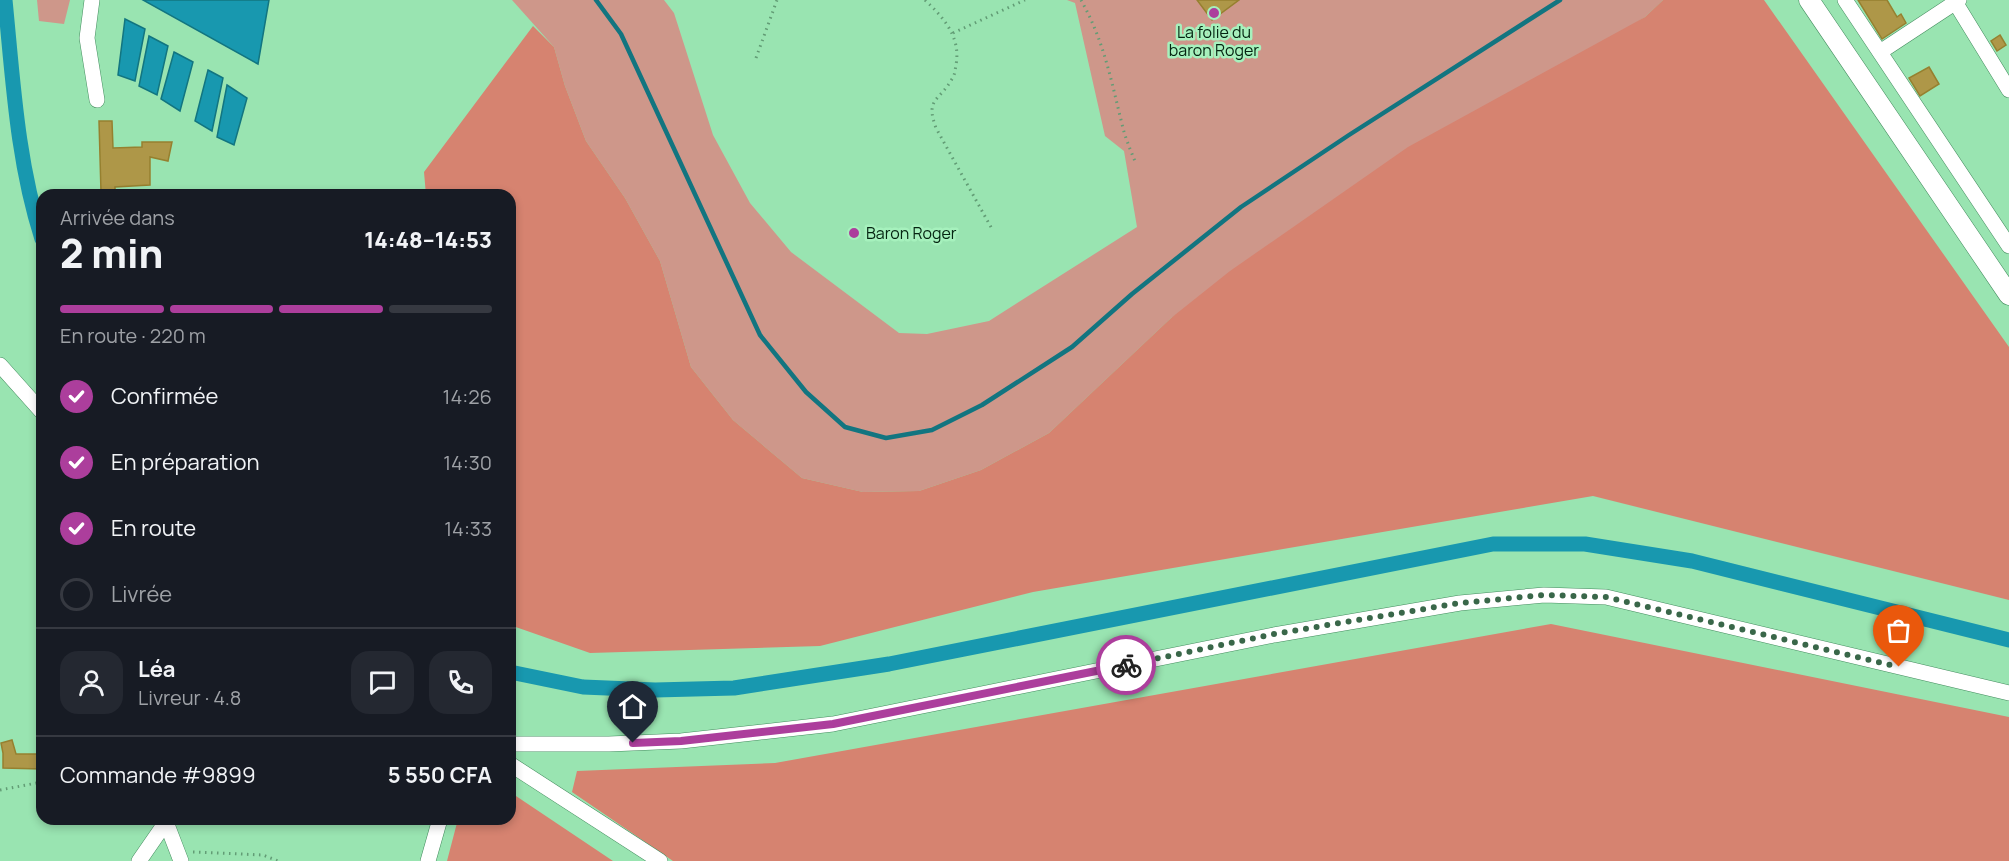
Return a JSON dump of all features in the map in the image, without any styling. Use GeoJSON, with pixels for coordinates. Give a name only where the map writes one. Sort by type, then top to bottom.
{"type":"FeatureCollection","features":[{"type":"Feature","properties":{"kind":"main road"},"geometry":{"type":"LineString","coordinates":[[1809,0],[2009,295]]}},
{"type":"Feature","properties":{"kind":"street"},"geometry":{"type":"LineString","coordinates":[[92,0],[87,38],[97,100]]}},
{"type":"Feature","properties":{"kind":"street"},"geometry":{"type":"LineString","coordinates":[[1845,0],[2009,246]]}},
{"type":"Feature","properties":{"kind":"street"},"geometry":{"type":"LineString","coordinates":[[1880,52],[1957,1],[2009,90]]}},
{"type":"Feature","properties":{"kind":"street"},"geometry":{"type":"LineString","coordinates":[[0,365],[36,405]]}},
{"type":"Feature","properties":{"kind":"street"},"geometry":{"type":"LineString","coordinates":[[516,744],[681,741],[833,724],[1274,634],[1460,603],[1544,595],[1606,597],[2009,693]]}},
{"type":"Feature","properties":{"kind":"street"},"geometry":{"type":"LineString","coordinates":[[516,768],[660,861]]}},
{"type":"Feature","properties":{"kind":"street"},"geometry":{"type":"LineString","coordinates":[[139,861],[163,825]]}},
{"type":"Feature","properties":{"kind":"street"},"geometry":{"type":"LineString","coordinates":[[167,825],[179,856]]}},
{"type":"Feature","properties":{"kind":"street"},"geometry":{"type":"LineString","coordinates":[[428,861],[438,825]]}},
{"type":"Feature","properties":{"kind":"path"},"geometry":{"type":"LineString","coordinates":[[756,57],[777,0]]}},
{"type":"Feature","properties":{"kind":"path"},"geometry":{"type":"LineString","coordinates":[[925,0],[953,33],[958,53],[954,77],[933,103],[931,112],[936,128],[992,229]]}},
{"type":"Feature","properties":{"kind":"path"},"geometry":{"type":"LineString","coordinates":[[953,33],[1025,0]]}},
{"type":"Feature","properties":{"kind":"path"},"geometry":{"type":"LineString","coordinates":[[1081,0],[1106,56],[1122,127],[1136,164]]}},
{"type":"Feature","properties":{"kind":"path"},"geometry":{"type":"LineString","coordinates":[[0,790],[36,783]]}},
{"type":"Feature","properties":{"kind":"path"},"geometry":{"type":"LineString","coordinates":[[179,856],[263,855],[278,861]]}},
{"type":"Feature","properties":{"kind":"shaded area"},"geometry":{"type":"Polygon","coordinates":[[[37,0],[70,0],[64,24],[39,21],[37,0]]]}},
{"type":"Feature","properties":{"kind":"shaded area"},"geometry":{"type":"Polygon","coordinates":[[[512,0],[664,0],[674,13],[713,135],[750,203],[791,252],[899,333],[927,334],[989,321],[1137,227],[1124,151],[1105,136],[1075,3],[1067,0],[1663,0],[1645,17],[1171,318],[1049,433],[981,470],[919,491],[863,492],[802,478],[733,420],[691,367],[660,261],[625,198],[586,141],[565,86],[554,47],[512,0]]]}},
{"type":"Feature","properties":{"kind":"shaded area"},"geometry":{"type":"Polygon","coordinates":[[[1663,0],[1764,0],[2009,347],[2009,600],[1593,496],[1033,592],[820,646],[590,653],[516,627],[516,189],[425,189],[424,172],[533,26],[554,47],[565,86],[586,141],[625,198],[660,261],[691,367],[733,420],[802,478],[863,492],[919,491],[981,470],[1049,433],[1171,318],[1230,271],[1408,147],[1645,17],[1663,0]]]}},
{"type":"Feature","properties":{"kind":"shaded area"},"geometry":{"type":"Polygon","coordinates":[[[1551,624],[2009,717],[2009,861],[673,861],[572,792],[577,771],[775,763],[1551,624]]]}},
{"type":"Feature","properties":{"kind":"shaded area"},"geometry":{"type":"Polygon","coordinates":[[[516,796],[613,861],[447,861],[456,825],[516,825],[516,796]]]}},
{"type":"Feature","properties":{"kind":"water"},"geometry":{"type":"Polygon","coordinates":[[[143,0],[269,0],[258,64],[143,0]]]}},
{"type":"Feature","properties":{"kind":"water"},"geometry":{"type":"Polygon","coordinates":[[[125,19],[145,29],[135,81],[118,75],[125,19]]]}},
{"type":"Feature","properties":{"kind":"water"},"geometry":{"type":"Polygon","coordinates":[[[149,36],[168,46],[157,95],[139,86],[149,36]]]}},
{"type":"Feature","properties":{"kind":"water"},"geometry":{"type":"Polygon","coordinates":[[[174,52],[193,62],[180,111],[161,99],[174,52]]]}},
{"type":"Feature","properties":{"kind":"water"},"geometry":{"type":"Polygon","coordinates":[[[208,70],[223,78],[212,131],[195,121],[208,70]]]}},
{"type":"Feature","properties":{"kind":"water"},"geometry":{"type":"Polygon","coordinates":[[[227,85],[247,98],[234,145],[217,137],[227,85]]]}},
{"type":"Feature","properties":{"kind":"building","name":"La folie du baron Roger"},"geometry":{"type":"Polygon","coordinates":[[[1197,0],[1239,0],[1212,20],[1197,0]]]}},
{"type":"Feature","properties":{"kind":"building"},"geometry":{"type":"Polygon","coordinates":[[[1858,0],[1887,0],[1897,17],[1901,14],[1906,23],[1882,39],[1858,0]]]}},
{"type":"Feature","properties":{"kind":"building"},"geometry":{"type":"Polygon","coordinates":[[[2000,35],[2006,45],[1997,51],[1991,41],[2000,35]]]}},
{"type":"Feature","properties":{"kind":"building"},"geometry":{"type":"Polygon","coordinates":[[[1929,67],[1939,84],[1920,96],[1909,78],[1929,67]]]}},
{"type":"Feature","properties":{"kind":"building"},"geometry":{"type":"Polygon","coordinates":[[[99,121],[112,121],[113,148],[142,147],[142,142],[172,142],[168,161],[150,157],[150,185],[101,189],[99,121]]]}},
{"type":"Feature","properties":{"kind":"building"},"geometry":{"type":"Polygon","coordinates":[[[12,740],[16,754],[36,754],[36,769],[3,768],[1,743],[12,740]]]}},
{"type":"Feature","properties":{"kind":"waterway"},"geometry":{"type":"LineString","coordinates":[[5,0],[21,150],[36,217]]}},
{"type":"Feature","properties":{"kind":"waterway"},"geometry":{"type":"LineString","coordinates":[[596,0],[621,34],[760,335],[806,392],[845,427],[886,438],[932,430],[982,405],[1072,347],[1132,294],[1241,207],[1560,0]]}},
{"type":"Feature","properties":{"kind":"waterway"},"geometry":{"type":"LineString","coordinates":[[516,673],[583,687],[655,690],[734,688],[889,664],[1493,544],[1585,544],[1692,561],[2009,640]]}},
{"type":"Feature","properties":{"kind":"way so far"},"geometry":{"type":"LineString","coordinates":[[1126,665],[1274,634],[1460,603],[1544,595],[1606,597],[1899,667]]}},
{"type":"Feature","properties":{"kind":"place","name":"La folie du baron Roger"},"geometry":{"type":"Point","coordinates":[1214,13]}},
{"type":"Feature","properties":{"kind":"place","name":"Baron Roger"},"geometry":{"type":"Point","coordinates":[854,233]}},
{"type":"Feature","properties":{"kind":"route"},"geometry":{"type":"LineString","coordinates":[[633,743],[681,741],[833,724],[1126,665]]}}]}
